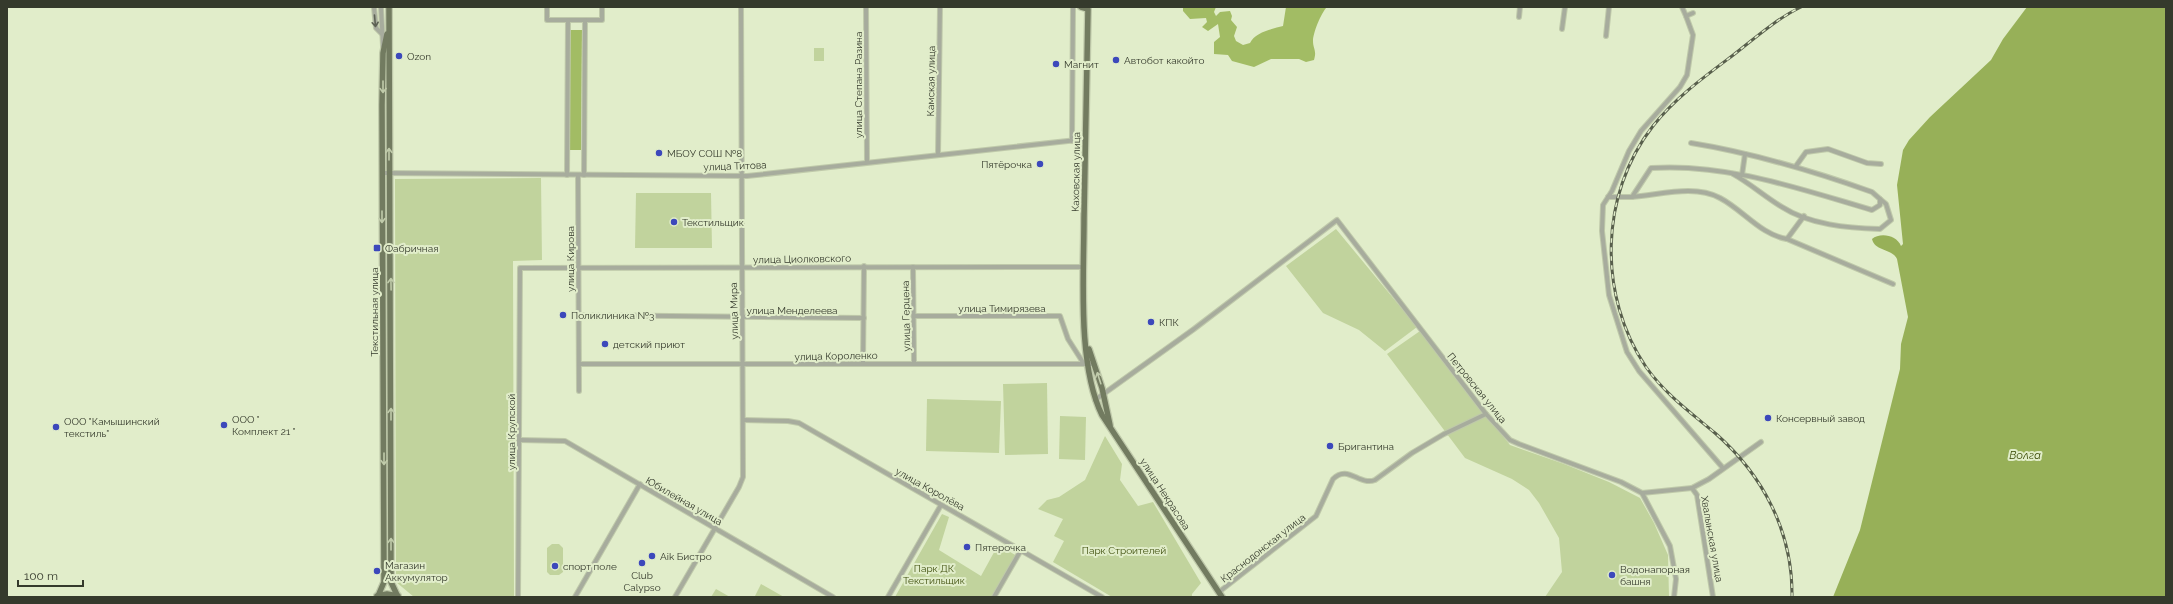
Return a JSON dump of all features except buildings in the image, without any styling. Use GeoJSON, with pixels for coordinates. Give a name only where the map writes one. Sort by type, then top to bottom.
{"type":"FeatureCollection","features":[{"type":"Feature","properties":{"kind":"main road","name":"Текстильная улица"},"geometry":{"type":"LineString","coordinates":[[389,7],[391,582],[398,596]]}},
{"type":"Feature","properties":{"kind":"main road"},"geometry":{"type":"LineString","coordinates":[[1081,7],[1088,8]]}},
{"type":"Feature","properties":{"kind":"main road","name":"Каховская улица"},"geometry":{"type":"LineString","coordinates":[[1088,8],[1083,300],[1089,364],[1095,400]]}},
{"type":"Feature","properties":{"kind":"main road","name":"Текстильная улица"},"geometry":{"type":"LineString","coordinates":[[377,596],[384,582],[382,173],[383,48],[389,28]]}},
{"type":"Feature","properties":{"kind":"main road","name":"Каховская улица"},"geometry":{"type":"LineString","coordinates":[[1089,364],[1103,395],[1111,429]]}},
{"type":"Feature","properties":{"kind":"main road","name":"улица Некрасова"},"geometry":{"type":"LineString","coordinates":[[1095,400],[1111,429],[1220,595]]}},
{"type":"Feature","properties":{"kind":"main road"},"geometry":{"type":"LineString","coordinates":[[377,596],[387,594],[398,596]]}},
{"type":"Feature","properties":{"kind":"street"},"geometry":{"type":"LineString","coordinates":[[374,7],[376,28],[386,38],[389,45]]}},
{"type":"Feature","properties":{"kind":"street"},"geometry":{"type":"LineString","coordinates":[[381,7],[381,32],[383,48]]}},
{"type":"Feature","properties":{"kind":"street"},"geometry":{"type":"LineString","coordinates":[[547,7],[547,20],[602,20],[602,7]]}},
{"type":"Feature","properties":{"kind":"street","name":"улица Мира"},"geometry":{"type":"LineString","coordinates":[[675,597],[740,487],[743,477],[741,7]]}},
{"type":"Feature","properties":{"kind":"street","name":"улица Степана Разина"},"geometry":{"type":"LineString","coordinates":[[866,7],[867,162]]}},
{"type":"Feature","properties":{"kind":"street","name":"Камская улица"},"geometry":{"type":"LineString","coordinates":[[938,155],[940,7]]}},
{"type":"Feature","properties":{"kind":"street"},"geometry":{"type":"LineString","coordinates":[[1072,141],[1073,7]]}},
{"type":"Feature","properties":{"kind":"street"},"geometry":{"type":"LineString","coordinates":[[1519,17],[1520,7]]}},
{"type":"Feature","properties":{"kind":"street"},"geometry":{"type":"LineString","coordinates":[[1562,29],[1565,7]]}},
{"type":"Feature","properties":{"kind":"street"},"geometry":{"type":"LineString","coordinates":[[1606,36],[1609,7]]}},
{"type":"Feature","properties":{"kind":"street"},"geometry":{"type":"LineString","coordinates":[[1682,7],[1693,35],[1687,75],[1680,87],[1641,131],[1608,198],[1602,205],[1602,231],[1606,278],[1618,329],[1626,352],[1639,371],[1723,468]]}},
{"type":"Feature","properties":{"kind":"street"},"geometry":{"type":"LineString","coordinates":[[1686,16],[1693,13]]}},
{"type":"Feature","properties":{"kind":"street"},"geometry":{"type":"LineString","coordinates":[[567,175],[568,20]]}},
{"type":"Feature","properties":{"kind":"street"},"geometry":{"type":"LineString","coordinates":[[584,20],[584,175]]}},
{"type":"Feature","properties":{"kind":"street","name":"улица Титова"},"geometry":{"type":"LineString","coordinates":[[382,173],[742,176],[1086,139]]}},
{"type":"Feature","properties":{"kind":"street"},"geometry":{"type":"LineString","coordinates":[[1691,143],[1796,166],[1872,192],[1886,204],[1891,220],[1880,230],[1850,228],[1804,216],[1782,208],[1753,186],[1730,172]]}},
{"type":"Feature","properties":{"kind":"street"},"geometry":{"type":"LineString","coordinates":[[1796,166],[1806,152],[1828,149],[1867,163],[1881,164]]}},
{"type":"Feature","properties":{"kind":"street"},"geometry":{"type":"LineString","coordinates":[[1742,174],[1745,154]]}},
{"type":"Feature","properties":{"kind":"street"},"geometry":{"type":"LineString","coordinates":[[1632,197],[1651,168],[1675,166],[1709,168],[1742,174],[1872,210],[1880,205],[1880,199]]}},
{"type":"Feature","properties":{"kind":"street","name":"улица Кирова"},"geometry":{"type":"LineString","coordinates":[[578,175],[577,315],[579,391]]}},
{"type":"Feature","properties":{"kind":"street"},"geometry":{"type":"LineString","coordinates":[[1608,198],[1660,195],[1690,190],[1720,197],[1775,237],[1787,239],[1893,284]]}},
{"type":"Feature","properties":{"kind":"street"},"geometry":{"type":"LineString","coordinates":[[1787,239],[1804,216]]}},
{"type":"Feature","properties":{"kind":"street","name":"Петровская улица"},"geometry":{"type":"LineString","coordinates":[[1103,395],[1194,329],[1337,220],[1486,414],[1510,440],[1621,482],[1642,493]]}},
{"type":"Feature","properties":{"kind":"street"},"geometry":{"type":"LineString","coordinates":[[863,363],[864,266]]}},
{"type":"Feature","properties":{"kind":"street","name":"улица Циолковского"},"geometry":{"type":"LineString","coordinates":[[520,268],[742,268],[864,266],[1084,267]]}},
{"type":"Feature","properties":{"kind":"street","name":"улица Герцена"},"geometry":{"type":"LineString","coordinates":[[913,267],[914,364]]}},
{"type":"Feature","properties":{"kind":"street","name":"улица Крупской"},"geometry":{"type":"LineString","coordinates":[[518,597],[520,268]]}},
{"type":"Feature","properties":{"kind":"street","name":"улица Менделеева"},"geometry":{"type":"LineString","coordinates":[[577,315],[742,318],[803,316],[864,318]]}},
{"type":"Feature","properties":{"kind":"street","name":"улица Тимирязева"},"geometry":{"type":"LineString","coordinates":[[914,316],[1060,316],[1068,339],[1089,364]]}},
{"type":"Feature","properties":{"kind":"street","name":"улица Короленко"},"geometry":{"type":"LineString","coordinates":[[579,364],[1089,364]]}},
{"type":"Feature","properties":{"kind":"street"},"geometry":{"type":"LineString","coordinates":[[1095,400],[1103,395]]}},
{"type":"Feature","properties":{"kind":"street","name":"Краснодонская улица"},"geometry":{"type":"LineString","coordinates":[[1220,595],[1316,516],[1332,479],[1337,475],[1344,472],[1369,481],[1375,480],[1412,453],[1444,434],[1486,414]]}},
{"type":"Feature","properties":{"kind":"street","name":"улица Королёва"},"geometry":{"type":"LineString","coordinates":[[743,420],[788,421],[799,423],[1102,597]]}},
{"type":"Feature","properties":{"kind":"street","name":"Юбилейная улица"},"geometry":{"type":"LineString","coordinates":[[520,440],[565,441],[833,597]]}},
{"type":"Feature","properties":{"kind":"street"},"geometry":{"type":"LineString","coordinates":[[1692,488],[1709,479],[1761,442]]}},
{"type":"Feature","properties":{"kind":"street"},"geometry":{"type":"LineString","coordinates":[[575,597],[640,484]]}},
{"type":"Feature","properties":{"kind":"street","name":"Хвалынская улица"},"geometry":{"type":"LineString","coordinates":[[1642,493],[1692,488],[1697,495],[1713,597]]}},
{"type":"Feature","properties":{"kind":"street"},"geometry":{"type":"LineString","coordinates":[[1642,493],[1670,546],[1676,579],[1674,597]]}},
{"type":"Feature","properties":{"kind":"street"},"geometry":{"type":"LineString","coordinates":[[888,597],[941,505]]}},
{"type":"Feature","properties":{"kind":"street"},"geometry":{"type":"LineString","coordinates":[[994,597],[1021,550]]}},
{"type":"Feature","properties":{"kind":"green space"},"geometry":{"type":"Polygon","coordinates":[[[814,48],[824,48],[824,61],[814,61],[814,48]]]}},
{"type":"Feature","properties":{"kind":"green space"},"geometry":{"type":"Polygon","coordinates":[[[541,178],[542,260],[513,261],[514,597],[414,597],[396,582],[395,179],[541,178]]]}},
{"type":"Feature","properties":{"kind":"green space","name":"Текстильщик"},"geometry":{"type":"Polygon","coordinates":[[[636,193],[711,193],[712,248],[635,248],[636,193]]]}},
{"type":"Feature","properties":{"kind":"green space"},"geometry":{"type":"Polygon","coordinates":[[[1336,229],[1417,327],[1385,351],[1359,330],[1323,313],[1286,266],[1336,229]]]}},
{"type":"Feature","properties":{"kind":"green space"},"geometry":{"type":"Polygon","coordinates":[[[1420,331],[1510,445],[1609,482],[1640,498],[1654,523],[1668,555],[1669,597],[1545,597],[1562,572],[1559,538],[1539,503],[1529,490],[1512,479],[1465,458],[1387,354],[1420,331]]]}},
{"type":"Feature","properties":{"kind":"green space"},"geometry":{"type":"Polygon","coordinates":[[[1047,383],[1048,454],[1005,455],[1003,384],[1047,383]]]}},
{"type":"Feature","properties":{"kind":"green space"},"geometry":{"type":"Polygon","coordinates":[[[927,399],[1001,401],[999,453],[926,451],[927,399]]]}},
{"type":"Feature","properties":{"kind":"green space"},"geometry":{"type":"Polygon","coordinates":[[[1060,416],[1086,417],[1085,460],[1059,459],[1060,416]]]}},
{"type":"Feature","properties":{"kind":"green space","name":"Парк Строителей"},"geometry":{"type":"Polygon","coordinates":[[[1105,436],[1122,464],[1120,480],[1138,506],[1153,502],[1201,583],[1192,594],[1192,597],[1112,597],[1053,562],[1064,541],[1054,536],[1063,519],[1038,509],[1047,500],[1059,497],[1085,480],[1105,436]]]}},
{"type":"Feature","properties":{"kind":"green space","name":"Парк ДК Текстильщик"},"geometry":{"type":"Polygon","coordinates":[[[942,514],[949,517],[939,550],[981,576],[998,545],[1017,556],[994,597],[895,597],[942,514]]]}},
{"type":"Feature","properties":{"kind":"green space","name":"спорт поле"},"geometry":{"type":"Polygon","coordinates":[[[552,544],[559,544],[563,548],[563,572],[559,575],[550,575],[547,572],[547,548],[552,544]]]}},
{"type":"Feature","properties":{"kind":"green space"},"geometry":{"type":"Polygon","coordinates":[[[761,584],[784,597],[755,596],[761,584]]]}},
{"type":"Feature","properties":{"kind":"green space"},"geometry":{"type":"Polygon","coordinates":[[[716,589],[730,597],[711,597],[716,589]]]}},
{"type":"Feature","properties":{"kind":"shaded area"},"geometry":{"type":"Polygon","coordinates":[[[1183,7],[1216,7],[1214,12],[1216,16],[1220,12],[1230,11],[1232,16],[1231,20],[1237,27],[1234,36],[1236,41],[1243,45],[1250,43],[1252,39],[1260,34],[1283,26],[1286,7],[1327,7],[1320,18],[1314,33],[1314,60],[1306,62],[1299,59],[1271,59],[1254,67],[1232,61],[1228,55],[1214,54],[1214,42],[1220,37],[1218,24],[1208,31],[1202,27],[1207,22],[1206,18],[1190,19],[1183,11],[1183,7]]]}},
{"type":"Feature","properties":{"kind":"shaded area"},"geometry":{"type":"Polygon","coordinates":[[[570,30],[582,30],[581,150],[570,150],[570,30]]]}},
{"type":"Feature","properties":{"kind":"water","name":"Волга"},"geometry":{"type":"Polygon","coordinates":[[[2027,7],[2166,7],[2166,597],[1833,597],[1860,530],[1900,369],[1901,344],[1908,317],[1897,259],[1891,253],[1876,246],[1872,239],[1884,235],[1896,239],[1901,246],[1903,244],[1897,185],[1903,150],[1909,140],[1930,117],[1991,60],[2003,39],[2027,7]]]}},
{"type":"Feature","properties":{"kind":"railway"},"geometry":{"type":"LineString","coordinates":[[1792,597],[1791,573],[1781,528],[1772,506],[1761,486],[1732,449],[1661,386],[1646,367],[1630,339],[1619,309],[1613,278],[1611,246],[1614,214],[1622,183],[1635,153],[1653,126],[1680,97],[1700,80],[1774,23],[1801,7]]}},
{"type":"Feature","properties":{"kind":"place","name":"Ozon"},"geometry":{"type":"Point","coordinates":[399,56]}},
{"type":"Feature","properties":{"kind":"place","name":"Автобот какойто"},"geometry":{"type":"Point","coordinates":[1116,60]}},
{"type":"Feature","properties":{"kind":"place","name":"Магнит"},"geometry":{"type":"Point","coordinates":[1056,64]}},
{"type":"Feature","properties":{"kind":"place","name":"МБОУ СОШ №8"},"geometry":{"type":"Point","coordinates":[659,153]}},
{"type":"Feature","properties":{"kind":"place","name":"Пятёрочка"},"geometry":{"type":"Point","coordinates":[1040,164]}},
{"type":"Feature","properties":{"kind":"place","name":"Текстильщик"},"geometry":{"type":"Point","coordinates":[674,222]}},
{"type":"Feature","properties":{"kind":"place","name":"Фабричная"},"geometry":{"type":"Point","coordinates":[377,248]}},
{"type":"Feature","properties":{"kind":"place","name":"Поликлиника №3"},"geometry":{"type":"Point","coordinates":[563,315]}},
{"type":"Feature","properties":{"kind":"place","name":"КПК"},"geometry":{"type":"Point","coordinates":[1151,322]}},
{"type":"Feature","properties":{"kind":"place","name":"детский приют"},"geometry":{"type":"Point","coordinates":[605,344]}},
{"type":"Feature","properties":{"kind":"place","name":"Консервный завод"},"geometry":{"type":"Point","coordinates":[1768,418]}},
{"type":"Feature","properties":{"kind":"place","name":"ООО \" Комплект 21 \""},"geometry":{"type":"Point","coordinates":[224,425]}},
{"type":"Feature","properties":{"kind":"place","name":"ООО \"Камышинский текстиль\""},"geometry":{"type":"Point","coordinates":[56,427]}},
{"type":"Feature","properties":{"kind":"place","name":"Бригантина"},"geometry":{"type":"Point","coordinates":[1330,446]}},
{"type":"Feature","properties":{"kind":"place","name":"Пятерочка"},"geometry":{"type":"Point","coordinates":[967,547]}},
{"type":"Feature","properties":{"kind":"place","name":"Aik Бистро"},"geometry":{"type":"Point","coordinates":[652,556]}},
{"type":"Feature","properties":{"kind":"place","name":"Club Calypso"},"geometry":{"type":"Point","coordinates":[642,563]}},
{"type":"Feature","properties":{"kind":"place","name":"спорт поле"},"geometry":{"type":"Point","coordinates":[555,566]}},
{"type":"Feature","properties":{"kind":"place","name":"Магазин Аккумулятор"},"geometry":{"type":"Point","coordinates":[377,571]}},
{"type":"Feature","properties":{"kind":"place","name":"Водонапорная башня"},"geometry":{"type":"Point","coordinates":[1612,575]}}]}
